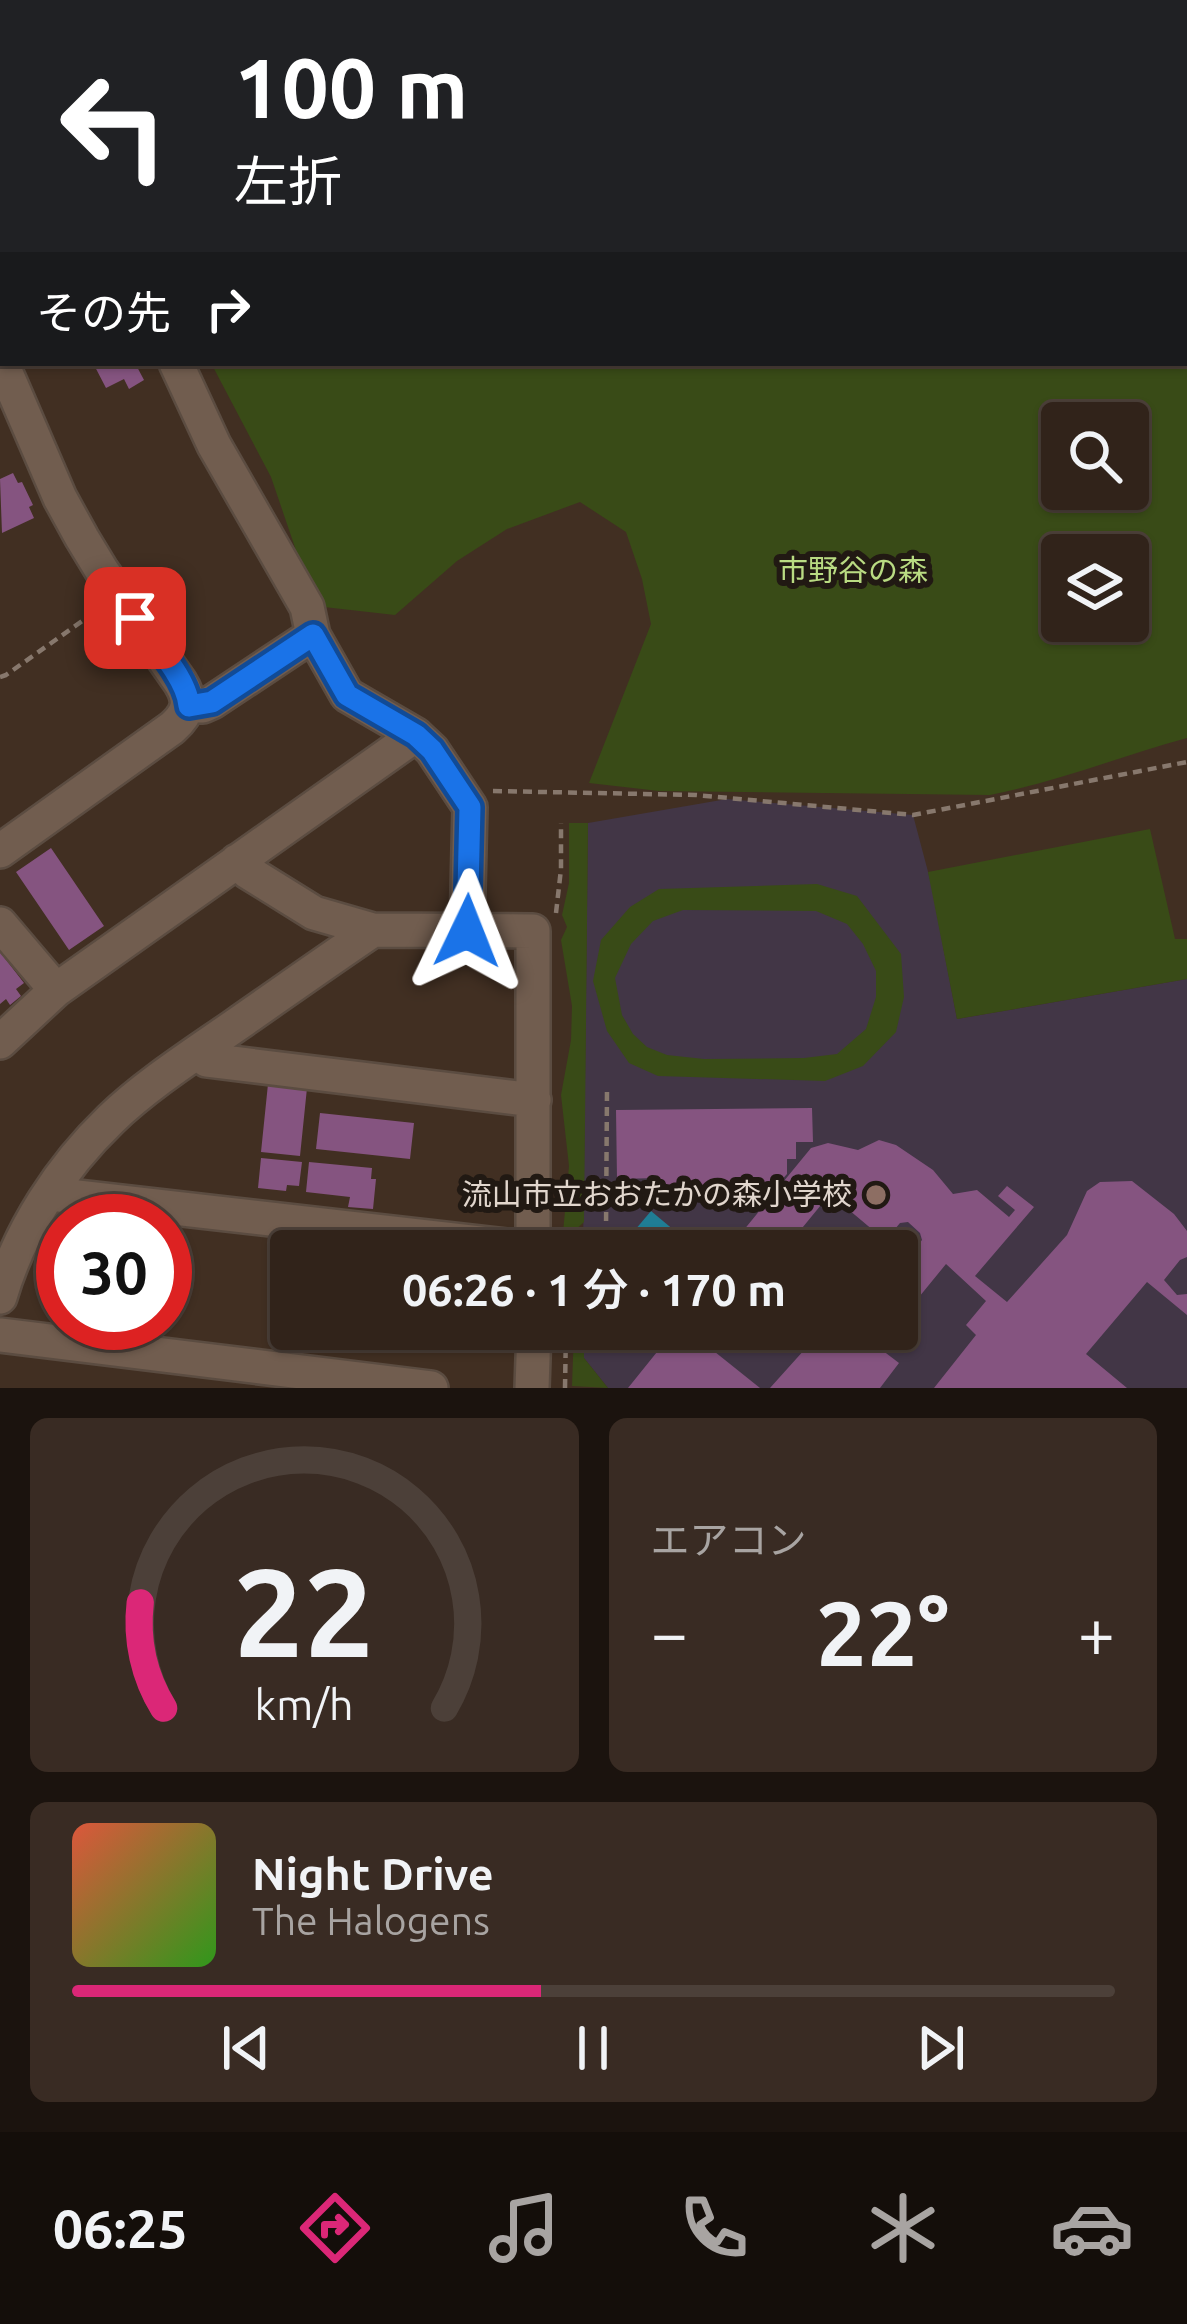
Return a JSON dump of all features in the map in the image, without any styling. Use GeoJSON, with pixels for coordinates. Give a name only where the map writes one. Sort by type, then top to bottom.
{"type":"FeatureCollection","features":[{"type":"Feature","properties":{"kind":"street"},"geometry":{"type":"LineString","coordinates":[[0,850],[172,728],[189,706],[181,682],[101,571],[60,498],[3,366]]}},
{"type":"Feature","properties":{"kind":"street"},"geometry":{"type":"LineString","coordinates":[[177,366],[214,445],[308,607],[313,635],[347,695],[416,735],[432,750],[470,807],[467,931]]}},
{"type":"Feature","properties":{"kind":"street"},"geometry":{"type":"LineString","coordinates":[[189,706],[212,702],[313,635]]}},
{"type":"Feature","properties":{"kind":"street"},"geometry":{"type":"LineString","coordinates":[[0,1042],[56,990],[416,735]]}},
{"type":"Feature","properties":{"kind":"street"},"geometry":{"type":"LineString","coordinates":[[237,861],[314,913],[373,930],[532,932],[540,1230]]}},
{"type":"Feature","properties":{"kind":"street"},"geometry":{"type":"LineString","coordinates":[[0,924],[56,990]]}},
{"type":"Feature","properties":{"kind":"street"},"geometry":{"type":"LineString","coordinates":[[0,1297],[26,1230],[69,1165],[112,1118],[373,930]]}},
{"type":"Feature","properties":{"kind":"street"},"geometry":{"type":"LineString","coordinates":[[200,1051],[207,1060],[534,1100]]}},
{"type":"Feature","properties":{"kind":"street"},"geometry":{"type":"LineString","coordinates":[[51,1193],[369,1230]]}},
{"type":"Feature","properties":{"kind":"street"},"geometry":{"type":"LineString","coordinates":[[0,1335],[250,1376],[431,1388]]}},
{"type":"Feature","properties":{"kind":"street"},"geometry":{"type":"LineString","coordinates":[[532,1388],[533,1350]]}},
{"type":"Feature","properties":{"kind":"path"},"geometry":{"type":"LineString","coordinates":[[0,677],[105,606]]}},
{"type":"Feature","properties":{"kind":"path"},"geometry":{"type":"LineString","coordinates":[[470,807],[486,791],[510,791],[696,796],[913,815],[1187,762]]}},
{"type":"Feature","properties":{"kind":"path"},"geometry":{"type":"LineString","coordinates":[[554,931],[561,823]]}},
{"type":"Feature","properties":{"kind":"path"},"geometry":{"type":"LineString","coordinates":[[606,1230],[607,1089]]}},
{"type":"Feature","properties":{"kind":"path"},"geometry":{"type":"LineString","coordinates":[[565,1388],[566,1350]]}},
{"type":"Feature","properties":{"kind":"shaded area"},"geometry":{"type":"Polygon","coordinates":[[[727,799],[913,815],[957,1019],[1187,979],[1187,1388],[608,1388],[584,1358],[584,1350],[918,1350],[918,1230],[583,1230],[588,823],[727,799]]]}},
{"type":"Feature","properties":{"kind":"green space","name":"市野谷の森"},"geometry":{"type":"Polygon","coordinates":[[[213,366],[1187,366],[1187,738],[1040,783],[990,795],[659,791],[589,783],[651,624],[626,532],[580,502],[507,529],[457,561],[395,615],[315,606],[271,477],[213,366]]]}},
{"type":"Feature","properties":{"kind":"green space"},"geometry":{"type":"Polygon","coordinates":[[[569,823],[588,823],[584,1222],[575,1230],[563,1230],[569,1166],[561,1095],[572,1006],[561,940],[567,927],[562,915],[569,883],[569,823]]]}},
{"type":"Feature","properties":{"kind":"green space"},"geometry":{"type":"Polygon","coordinates":[[[1150,829],[1175,939],[1187,939],[1187,979],[957,1019],[928,872],[1150,829]]]}},
{"type":"Feature","properties":{"kind":"green space"},"geometry":{"type":"Polygon","coordinates":[[[817,884],[857,896],[901,954],[904,997],[896,1032],[863,1066],[825,1081],[658,1076],[629,1063],[607,1031],[593,981],[601,940],[630,907],[659,889],[817,884]],[[683,910],[653,921],[631,944],[615,978],[622,1015],[633,1034],[647,1047],[667,1055],[704,1059],[837,1054],[866,1029],[876,997],[876,971],[847,924],[816,911],[683,910]]]}},
{"type":"Feature","properties":{"kind":"green space"},"geometry":{"type":"Polygon","coordinates":[[[573,1350],[584,1350],[584,1358],[608,1388],[572,1386],[573,1350]]]}},
{"type":"Feature","properties":{"kind":"water"},"geometry":{"type":"Polygon","coordinates":[[[651,1211],[674,1230],[635,1230],[651,1211]]]}},
{"type":"Feature","properties":{"kind":"building"},"geometry":{"type":"Polygon","coordinates":[[[95,366],[137,366],[144,380],[129,389],[124,379],[106,388],[95,366]]]}},
{"type":"Feature","properties":{"kind":"building"},"geometry":{"type":"Polygon","coordinates":[[[13,473],[33,505],[29,507],[34,518],[2,533],[0,479],[13,473]]]}},
{"type":"Feature","properties":{"kind":"building"},"geometry":{"type":"Polygon","coordinates":[[[51,848],[104,926],[69,950],[16,872],[51,848]]]}},
{"type":"Feature","properties":{"kind":"building"},"geometry":{"type":"Polygon","coordinates":[[[0,952],[24,983],[16,989],[21,996],[10,1005],[6,999],[0,1004],[0,952]]]}},
{"type":"Feature","properties":{"kind":"building"},"geometry":{"type":"Polygon","coordinates":[[[268,1084],[307,1088],[300,1156],[261,1152],[268,1084]]]}},
{"type":"Feature","properties":{"kind":"building"},"geometry":{"type":"Polygon","coordinates":[[[812,1108],[813,1142],[796,1142],[796,1159],[787,1159],[787,1174],[762,1202],[751,1195],[672,1196],[672,1186],[658,1187],[658,1178],[617,1179],[616,1110],[812,1108]]]}},
{"type":"Feature","properties":{"kind":"building"},"geometry":{"type":"Polygon","coordinates":[[[320,1113],[414,1123],[410,1159],[316,1149],[320,1113]]]}},
{"type":"Feature","properties":{"kind":"building"},"geometry":{"type":"Polygon","coordinates":[[[879,1140],[896,1145],[933,1170],[953,1194],[977,1190],[1009,1217],[1015,1210],[998,1196],[1007,1186],[1034,1207],[975,1276],[1007,1302],[1067,1235],[1087,1191],[1100,1182],[1132,1181],[1174,1214],[1187,1231],[1187,1257],[1164,1280],[1177,1295],[1187,1294],[1187,1315],[1147,1282],[1086,1354],[1127,1388],[934,1388],[976,1335],[966,1325],[986,1301],[946,1264],[918,1298],[918,1245],[922,1240],[918,1230],[908,1222],[894,1230],[873,1230],[830,1194],[800,1230],[744,1230],[811,1148],[828,1143],[858,1150],[879,1140]]]}},
{"type":"Feature","properties":{"kind":"building"},"geometry":{"type":"Polygon","coordinates":[[[261,1158],[302,1162],[299,1186],[287,1185],[286,1191],[258,1188],[261,1158]]]}},
{"type":"Feature","properties":{"kind":"building"},"geometry":{"type":"Polygon","coordinates":[[[309,1162],[372,1168],[371,1179],[376,1179],[373,1209],[348,1207],[350,1197],[306,1192],[309,1162]]]}},
{"type":"Feature","properties":{"kind":"building"},"geometry":{"type":"Polygon","coordinates":[[[659,1350],[712,1350],[760,1388],[628,1388],[659,1350]]]}},
{"type":"Feature","properties":{"kind":"building"},"geometry":{"type":"Polygon","coordinates":[[[804,1350],[882,1350],[899,1363],[880,1388],[770,1388],[804,1350]]]}},
{"type":"Feature","properties":{"kind":"place","name":"流山市立おおたかの森小学校"},"geometry":{"type":"Point","coordinates":[876,1195]}},
{"type":"Feature","properties":{"kind":"route"},"geometry":{"type":"LineString","coordinates":[[135,618],[181,682],[189,706],[212,702],[313,635],[347,695],[416,735],[454,779],[470,807],[467,931]]}}]}
